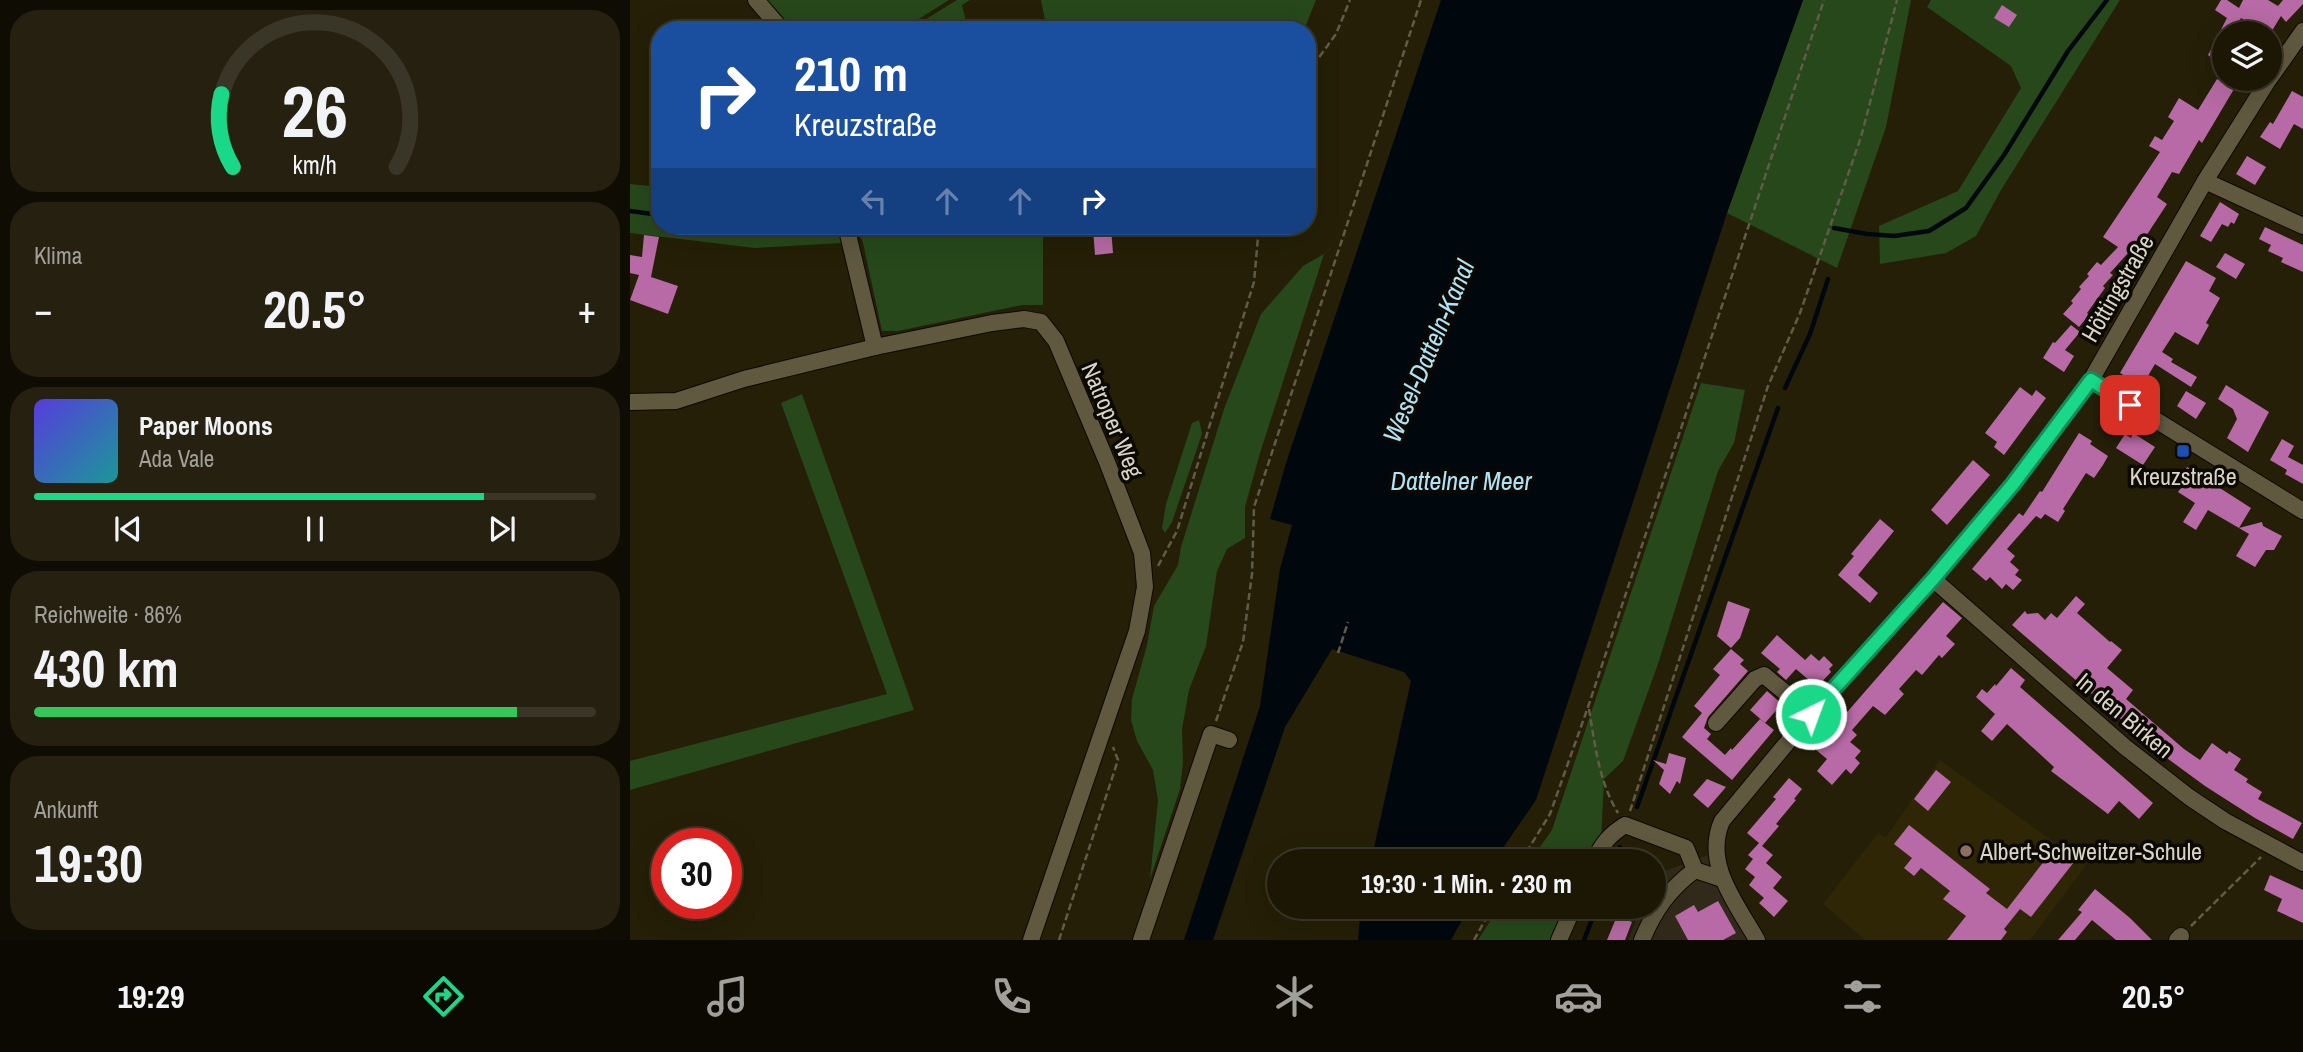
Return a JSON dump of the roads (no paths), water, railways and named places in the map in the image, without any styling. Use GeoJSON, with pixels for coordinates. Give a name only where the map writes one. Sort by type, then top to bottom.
{"type":"FeatureCollection","features":[{"type":"Feature","properties":{"kind":"street"},"geometry":{"type":"LineString","coordinates":[[756,0],[774,21]]}},
{"type":"Feature","properties":{"kind":"street","name":"Höttingstraße"},"geometry":{"type":"LineString","coordinates":[[2282,60],[2303,32]]}},
{"type":"Feature","properties":{"kind":"street","name":"Höttingstraße"},"geometry":{"type":"LineString","coordinates":[[1757,940],[1722,879],[1716,859],[1716,835],[1722,821],[1811,714],[1933,579],[2013,484],[2091,380],[2205,181],[2261,91]]}},
{"type":"Feature","properties":{"kind":"street"},"geometry":{"type":"LineString","coordinates":[[2205,181],[2303,226]]}},
{"type":"Feature","properties":{"kind":"street"},"geometry":{"type":"LineString","coordinates":[[848,235],[874,347]]}},
{"type":"Feature","properties":{"kind":"street","name":"Natroper Weg"},"geometry":{"type":"LineString","coordinates":[[630,402],[676,401],[744,379],[874,347],[992,323],[1024,319],[1041,322],[1056,341],[1142,553],[1145,587],[1137,631],[1031,940]]}},
{"type":"Feature","properties":{"kind":"street"},"geometry":{"type":"LineString","coordinates":[[2091,380],[2303,511]]}},
{"type":"Feature","properties":{"kind":"street","name":"In den Birken"},"geometry":{"type":"LineString","coordinates":[[1933,579],[2125,747],[2189,797],[2225,821],[2303,863]]}},
{"type":"Feature","properties":{"kind":"street"},"geometry":{"type":"LineString","coordinates":[[1716,723],[1755,679],[1764,675],[1811,714]]}},
{"type":"Feature","properties":{"kind":"street"},"geometry":{"type":"LineString","coordinates":[[1141,940],[1211,733],[1229,740]]}},
{"type":"Feature","properties":{"kind":"street"},"geometry":{"type":"LineString","coordinates":[[1599,849],[1613,832],[1625,825],[1686,848],[1695,870],[1722,879]]}},
{"type":"Feature","properties":{"kind":"street"},"geometry":{"type":"LineString","coordinates":[[1642,940],[1652,916],[1676,884],[1695,870]]}},
{"type":"Feature","properties":{"kind":"street"},"geometry":{"type":"LineString","coordinates":[[1559,940],[1568,919]]}},
{"type":"Feature","properties":{"kind":"water","name":"Dattelner Meer"},"geometry":{"type":"Polygon","coordinates":[[[1441,0],[1803,0],[1727,213],[1536,800],[1502,849],[1374,849],[1411,681],[1404,672],[1332,649],[1285,727],[1213,940],[1184,940],[1260,706],[1280,569],[1292,525],[1270,519],[1286,463],[1441,0]]]}},
{"type":"Feature","properties":{"kind":"water"},"geometry":{"type":"Polygon","coordinates":[[[1360,919],[1462,919],[1451,940],[1358,940],[1360,919]]]}},
{"type":"Feature","properties":{"kind":"waterway"},"geometry":{"type":"LineString","coordinates":[[1834,228],[1894,236],[1929,231],[1966,208],[2004,155],[2068,51],[2107,0]]}},
{"type":"Feature","properties":{"kind":"waterway"},"geometry":{"type":"LineString","coordinates":[[630,211],[651,214]]}},
{"type":"Feature","properties":{"kind":"waterway"},"geometry":{"type":"LineString","coordinates":[[1785,388],[1810,334],[1828,279]]}},
{"type":"Feature","properties":{"kind":"waterway"},"geometry":{"type":"LineString","coordinates":[[1637,807],[1778,408]]}},
{"type":"Feature","properties":{"kind":"waterway"},"geometry":{"type":"LineString","coordinates":[[1584,940],[1592,919]]}},
{"type":"Feature","properties":{"kind":"place","name":"Kreuzstraße"},"geometry":{"type":"Point","coordinates":[2183,451]}},
{"type":"Feature","properties":{"kind":"place","name":"Albert-Schweitzer-Schule"},"geometry":{"type":"Point","coordinates":[1966,851]}},
{"type":"Feature","properties":{"kind":"water label","name":"Wesel-Datteln-Kanal"},"geometry":{"type":"Point","coordinates":[1428,351]}}]}
